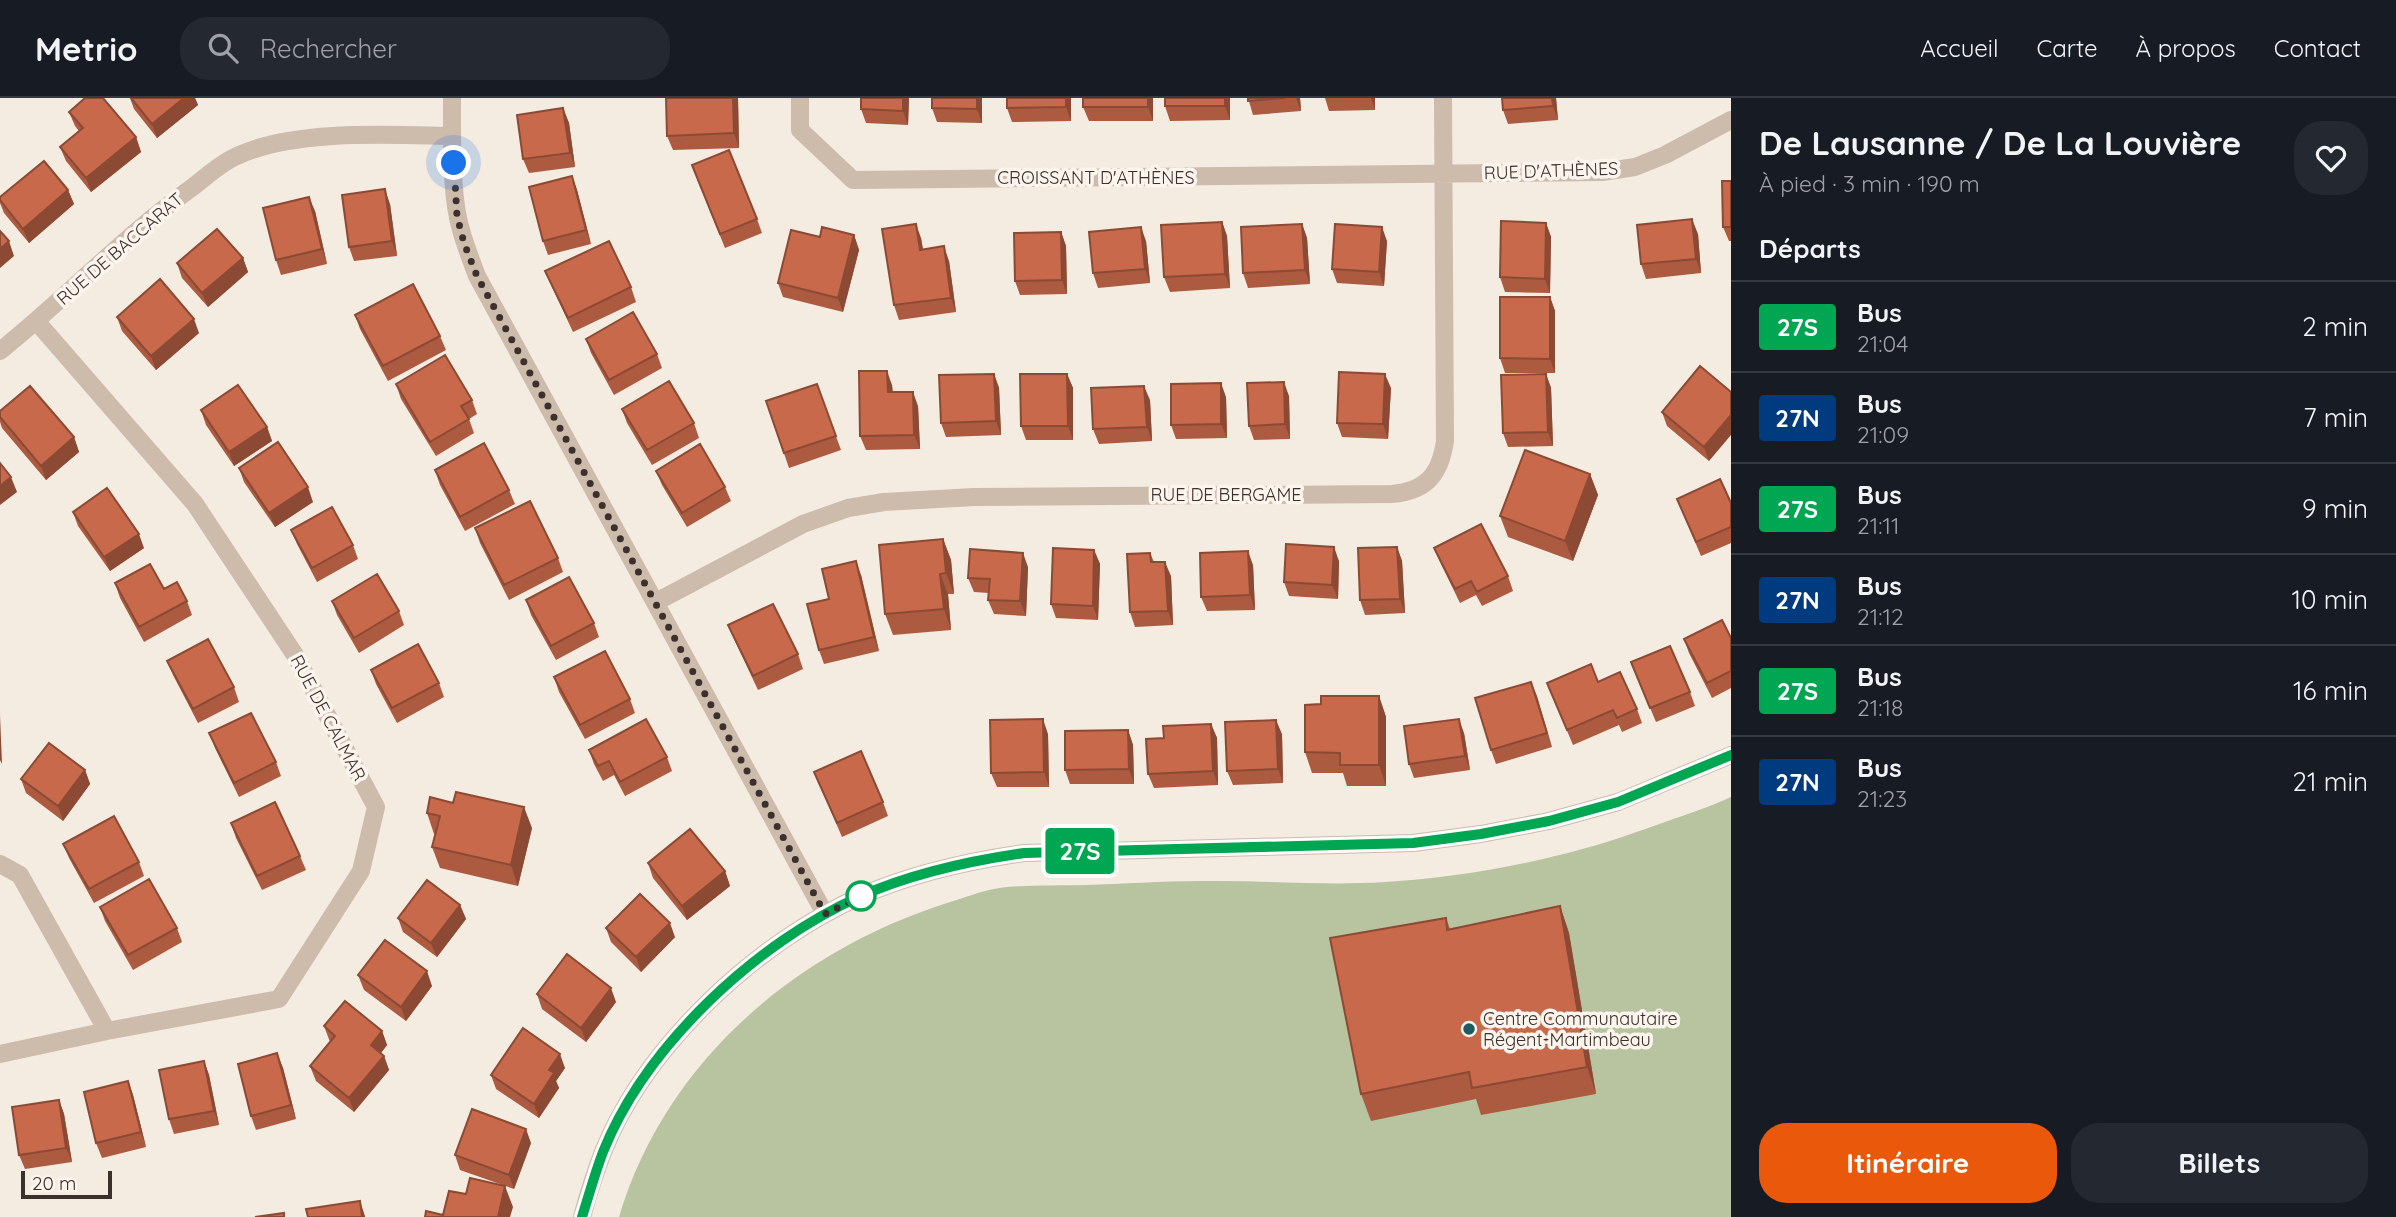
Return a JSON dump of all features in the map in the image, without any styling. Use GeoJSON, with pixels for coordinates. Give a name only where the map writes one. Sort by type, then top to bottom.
{"type":"FeatureCollection","features":[{"type":"Feature","properties":{"kind":"street"},"geometry":{"type":"LineString","coordinates":[[452,98],[457,216],[477,276],[825,914]]}},
{"type":"Feature","properties":{"kind":"street","name":"CROISSANT D'ATHÈNES"},"geometry":{"type":"LineString","coordinates":[[800,98],[800,130],[853,180],[1444,175]]}},
{"type":"Feature","properties":{"kind":"street","name":"RUE DE BERGAME"},"geometry":{"type":"LineString","coordinates":[[656,602],[803,524],[848,508],[884,502],[974,496],[1392,494],[1410,492],[1417,488],[1435,473],[1443,459],[1445,441],[1443,98]]}},
{"type":"Feature","properties":{"kind":"street","name":"RUE D'ATHÈNES"},"geometry":{"type":"LineString","coordinates":[[1444,175],[1602,172],[1634,167],[1665,155],[1731,120]]}},
{"type":"Feature","properties":{"kind":"street","name":"RUE DE BACCARAT"},"geometry":{"type":"LineString","coordinates":[[0,351],[37,322],[156,214],[236,156],[277,143],[362,134],[452,136]]}},
{"type":"Feature","properties":{"kind":"street","name":"RUE DE CALMAR"},"geometry":{"type":"LineString","coordinates":[[0,1054],[279,999],[361,871],[376,807],[295,655],[195,504],[37,322]]}},
{"type":"Feature","properties":{"kind":"street"},"geometry":{"type":"LineString","coordinates":[[582,1217],[604,1150],[626,1107],[676,1037],[744,968],[788,936],[862,895],[969,861],[1024,853],[1413,843],[1481,834],[1549,821],[1618,802],[1731,755]]}},
{"type":"Feature","properties":{"kind":"street"},"geometry":{"type":"LineString","coordinates":[[0,864],[20,875],[107,1031]]}},
{"type":"Feature","properties":{"kind":"green space"},"geometry":{"type":"Polygon","coordinates":[[[1731,797],[1731,1217],[619,1217],[640,1161],[668,1109],[703,1062],[744,1020],[789,983],[839,951],[891,924],[947,903],[999,888],[1186,881],[1362,883],[1461,874],[1537,860],[1596,845],[1731,797]]]}},
{"type":"Feature","properties":{"kind":"building"},"geometry":{"type":"Polygon","coordinates":[[[85,98],[103,98],[136,137],[86,178],[60,147],[83,128],[69,112],[85,98]]]}},
{"type":"Feature","properties":{"kind":"building"},"geometry":{"type":"Polygon","coordinates":[[[131,98],[184,98],[152,124],[131,98]]]}},
{"type":"Feature","properties":{"kind":"building"},"geometry":{"type":"Polygon","coordinates":[[[666,98],[733,98],[734,133],[667,136],[666,98]]]}},
{"type":"Feature","properties":{"kind":"building"},"geometry":{"type":"Polygon","coordinates":[[[861,98],[903,98],[903,111],[861,109],[861,98]]]}},
{"type":"Feature","properties":{"kind":"building"},"geometry":{"type":"Polygon","coordinates":[[[932,98],[977,98],[977,109],[932,108],[932,98]]]}},
{"type":"Feature","properties":{"kind":"building"},"geometry":{"type":"Polygon","coordinates":[[[1007,98],[1066,98],[1066,107],[1007,108],[1007,98]]]}},
{"type":"Feature","properties":{"kind":"building"},"geometry":{"type":"Polygon","coordinates":[[[1083,98],[1148,98],[1148,107],[1083,107],[1083,98]]]}},
{"type":"Feature","properties":{"kind":"building"},"geometry":{"type":"Polygon","coordinates":[[[1165,98],[1225,98],[1225,106],[1165,106],[1165,98]]]}},
{"type":"Feature","properties":{"kind":"building"},"geometry":{"type":"Polygon","coordinates":[[[1248,98],[1285,98],[1248,101],[1248,98]]]}},
{"type":"Feature","properties":{"kind":"building"},"geometry":{"type":"Polygon","coordinates":[[[1502,98],[1552,98],[1553,106],[1503,110],[1502,98]]]}},
{"type":"Feature","properties":{"kind":"building"},"geometry":{"type":"Polygon","coordinates":[[[563,108],[570,153],[523,159],[517,115],[563,108]]]}},
{"type":"Feature","properties":{"kind":"building"},"geometry":{"type":"Polygon","coordinates":[[[729,150],[757,219],[720,234],[692,165],[729,150]]]}},
{"type":"Feature","properties":{"kind":"building"},"geometry":{"type":"Polygon","coordinates":[[[44,161],[68,190],[23,229],[0,197],[44,161]]]}},
{"type":"Feature","properties":{"kind":"building"},"geometry":{"type":"Polygon","coordinates":[[[572,176],[586,230],[543,241],[529,187],[572,176]]]}},
{"type":"Feature","properties":{"kind":"building"},"geometry":{"type":"Polygon","coordinates":[[[1722,181],[1731,181],[1731,227],[1723,227],[1722,181]]]}},
{"type":"Feature","properties":{"kind":"building"},"geometry":{"type":"Polygon","coordinates":[[[385,189],[392,241],[349,247],[342,195],[385,189]]]}},
{"type":"Feature","properties":{"kind":"building"},"geometry":{"type":"Polygon","coordinates":[[[309,197],[322,249],[276,260],[263,208],[309,197]]]}},
{"type":"Feature","properties":{"kind":"building"},"geometry":{"type":"Polygon","coordinates":[[[1692,219],[1696,259],[1641,264],[1637,225],[1692,219]]]}},
{"type":"Feature","properties":{"kind":"building"},"geometry":{"type":"Polygon","coordinates":[[[1501,221],[1546,223],[1545,279],[1500,277],[1501,221]]]}},
{"type":"Feature","properties":{"kind":"building"},"geometry":{"type":"Polygon","coordinates":[[[1222,222],[1225,274],[1164,277],[1161,225],[1222,222]]]}},
{"type":"Feature","properties":{"kind":"building"},"geometry":{"type":"Polygon","coordinates":[[[916,224],[920,250],[944,246],[951,298],[894,305],[882,229],[916,224]]]}},
{"type":"Feature","properties":{"kind":"building"},"geometry":{"type":"Polygon","coordinates":[[[1302,224],[1305,270],[1243,273],[1241,227],[1302,224]]]}},
{"type":"Feature","properties":{"kind":"building"},"geometry":{"type":"Polygon","coordinates":[[[1335,224],[1382,227],[1379,272],[1332,269],[1335,224]]]}},
{"type":"Feature","properties":{"kind":"building"},"geometry":{"type":"Polygon","coordinates":[[[822,227],[854,235],[838,298],[778,283],[791,230],[820,237],[822,227]]]}},
{"type":"Feature","properties":{"kind":"building"},"geometry":{"type":"Polygon","coordinates":[[[1141,227],[1145,269],[1093,273],[1089,232],[1141,227]]]}},
{"type":"Feature","properties":{"kind":"building"},"geometry":{"type":"Polygon","coordinates":[[[217,229],[243,258],[202,293],[177,263],[217,229]]]}},
{"type":"Feature","properties":{"kind":"building"},"geometry":{"type":"Polygon","coordinates":[[[0,231],[9,241],[0,249],[0,231]]]}},
{"type":"Feature","properties":{"kind":"building"},"geometry":{"type":"Polygon","coordinates":[[[1061,232],[1062,280],[1015,281],[1014,233],[1061,232]]]}},
{"type":"Feature","properties":{"kind":"building"},"geometry":{"type":"Polygon","coordinates":[[[609,241],[631,287],[568,318],[545,271],[609,241]]]}},
{"type":"Feature","properties":{"kind":"building"},"geometry":{"type":"Polygon","coordinates":[[[160,279],[194,319],[151,356],[117,317],[160,279]]]}},
{"type":"Feature","properties":{"kind":"building"},"geometry":{"type":"Polygon","coordinates":[[[413,284],[440,336],[383,366],[355,315],[413,284]]]}},
{"type":"Feature","properties":{"kind":"building"},"geometry":{"type":"Polygon","coordinates":[[[1500,297],[1550,297],[1550,359],[1500,358],[1500,297]]]}},
{"type":"Feature","properties":{"kind":"building"},"geometry":{"type":"Polygon","coordinates":[[[633,312],[657,354],[609,380],[586,339],[633,312]]]}},
{"type":"Feature","properties":{"kind":"building"},"geometry":{"type":"Polygon","coordinates":[[[445,355],[472,400],[461,406],[469,419],[430,442],[396,384],[445,355]]]}},
{"type":"Feature","properties":{"kind":"building"},"geometry":{"type":"Polygon","coordinates":[[[1700,366],[1731,392],[1731,415],[1704,447],[1662,412],[1700,366]]]}},
{"type":"Feature","properties":{"kind":"building"},"geometry":{"type":"Polygon","coordinates":[[[859,371],[887,371],[888,392],[913,392],[914,435],[860,436],[859,371]]]}},
{"type":"Feature","properties":{"kind":"building"},"geometry":{"type":"Polygon","coordinates":[[[1339,372],[1385,374],[1383,424],[1337,423],[1339,372]]]}},
{"type":"Feature","properties":{"kind":"building"},"geometry":{"type":"Polygon","coordinates":[[[994,374],[996,421],[941,423],[939,375],[994,374]]]}},
{"type":"Feature","properties":{"kind":"building"},"geometry":{"type":"Polygon","coordinates":[[[1020,374],[1067,374],[1068,426],[1021,426],[1020,374]]]}},
{"type":"Feature","properties":{"kind":"building"},"geometry":{"type":"Polygon","coordinates":[[[1546,374],[1548,432],[1503,433],[1501,375],[1546,374]]]}},
{"type":"Feature","properties":{"kind":"building"},"geometry":{"type":"Polygon","coordinates":[[[669,381],[694,423],[647,450],[622,409],[669,381]]]}},
{"type":"Feature","properties":{"kind":"building"},"geometry":{"type":"Polygon","coordinates":[[[1284,382],[1285,424],[1249,426],[1247,383],[1284,382]]]}},
{"type":"Feature","properties":{"kind":"building"},"geometry":{"type":"Polygon","coordinates":[[[1221,383],[1221,424],[1171,425],[1171,384],[1221,383]]]}},
{"type":"Feature","properties":{"kind":"building"},"geometry":{"type":"Polygon","coordinates":[[[817,384],[836,436],[784,453],[766,401],[817,384]]]}},
{"type":"Feature","properties":{"kind":"building"},"geometry":{"type":"Polygon","coordinates":[[[238,385],[267,427],[229,452],[201,410],[238,385]]]}},
{"type":"Feature","properties":{"kind":"building"},"geometry":{"type":"Polygon","coordinates":[[[30,386],[74,437],[41,466],[0,417],[0,411],[30,386]]]}},
{"type":"Feature","properties":{"kind":"building"},"geometry":{"type":"Polygon","coordinates":[[[1144,386],[1147,427],[1093,429],[1091,388],[1144,386]]]}},
{"type":"Feature","properties":{"kind":"building"},"geometry":{"type":"Polygon","coordinates":[[[278,442],[308,487],[269,513],[239,468],[278,442]]]}},
{"type":"Feature","properties":{"kind":"building"},"geometry":{"type":"Polygon","coordinates":[[[484,443],[509,490],[460,517],[435,470],[484,443]]]}},
{"type":"Feature","properties":{"kind":"building"},"geometry":{"type":"Polygon","coordinates":[[[700,444],[725,487],[682,513],[656,471],[700,444]]]}},
{"type":"Feature","properties":{"kind":"building"},"geometry":{"type":"Polygon","coordinates":[[[1525,450],[1590,474],[1565,541],[1500,516],[1525,450]]]}},
{"type":"Feature","properties":{"kind":"building"},"geometry":{"type":"Polygon","coordinates":[[[0,463],[11,477],[0,486],[0,463]]]}},
{"type":"Feature","properties":{"kind":"building"},"geometry":{"type":"Polygon","coordinates":[[[1720,479],[1731,503],[1731,527],[1696,542],[1677,499],[1720,479]]]}},
{"type":"Feature","properties":{"kind":"building"},"geometry":{"type":"Polygon","coordinates":[[[107,488],[139,534],[104,557],[73,512],[107,488]]]}},
{"type":"Feature","properties":{"kind":"building"},"geometry":{"type":"Polygon","coordinates":[[[530,501],[558,558],[504,585],[475,528],[530,501]]]}},
{"type":"Feature","properties":{"kind":"building"},"geometry":{"type":"Polygon","coordinates":[[[332,507],[353,545],[312,568],[291,530],[332,507]]]}},
{"type":"Feature","properties":{"kind":"building"},"geometry":{"type":"Polygon","coordinates":[[[1481,524],[1508,576],[1477,592],[1471,581],[1455,589],[1434,548],[1481,524]]]}},
{"type":"Feature","properties":{"kind":"building"},"geometry":{"type":"Polygon","coordinates":[[[943,539],[946,573],[940,574],[944,609],[885,614],[879,545],[943,539]]]}},
{"type":"Feature","properties":{"kind":"building"},"geometry":{"type":"Polygon","coordinates":[[[1286,544],[1334,547],[1332,585],[1284,582],[1286,544]]]}},
{"type":"Feature","properties":{"kind":"building"},"geometry":{"type":"Polygon","coordinates":[[[1397,547],[1400,599],[1360,600],[1358,548],[1397,547]]]}},
{"type":"Feature","properties":{"kind":"building"},"geometry":{"type":"Polygon","coordinates":[[[1053,548],[1094,550],[1093,606],[1051,604],[1053,548]]]}},
{"type":"Feature","properties":{"kind":"building"},"geometry":{"type":"Polygon","coordinates":[[[970,549],[1023,553],[1020,601],[988,600],[990,579],[968,578],[970,549]]]}},
{"type":"Feature","properties":{"kind":"building"},"geometry":{"type":"Polygon","coordinates":[[[1248,551],[1250,595],[1201,597],[1200,553],[1248,551]]]}},
{"type":"Feature","properties":{"kind":"building"},"geometry":{"type":"Polygon","coordinates":[[[1150,553],[1151,562],[1165,562],[1168,611],[1130,612],[1127,554],[1150,553]]]}},
{"type":"Feature","properties":{"kind":"building"},"geometry":{"type":"Polygon","coordinates":[[[856,561],[874,637],[819,650],[807,604],[829,599],[822,569],[856,561]]]}},
{"type":"Feature","properties":{"kind":"building"},"geometry":{"type":"Polygon","coordinates":[[[150,564],[164,589],[177,582],[187,601],[139,627],[115,583],[150,564]]]}},
{"type":"Feature","properties":{"kind":"building"},"geometry":{"type":"Polygon","coordinates":[[[377,574],[399,611],[354,638],[332,601],[377,574]]]}},
{"type":"Feature","properties":{"kind":"building"},"geometry":{"type":"Polygon","coordinates":[[[569,577],[594,623],[551,646],[526,600],[569,577]]]}},
{"type":"Feature","properties":{"kind":"building"},"geometry":{"type":"Polygon","coordinates":[[[773,604],[798,654],[753,676],[728,625],[773,604]]]}},
{"type":"Feature","properties":{"kind":"building"},"geometry":{"type":"Polygon","coordinates":[[[1722,620],[1731,638],[1731,671],[1707,683],[1684,639],[1722,620]]]}},
{"type":"Feature","properties":{"kind":"building"},"geometry":{"type":"Polygon","coordinates":[[[208,639],[234,687],[193,709],[167,661],[208,639]]]}},
{"type":"Feature","properties":{"kind":"building"},"geometry":{"type":"Polygon","coordinates":[[[418,644],[439,683],[392,708],[371,670],[418,644]]]}},
{"type":"Feature","properties":{"kind":"building"},"geometry":{"type":"Polygon","coordinates":[[[1670,646],[1690,692],[1650,708],[1631,662],[1670,646]]]}},
{"type":"Feature","properties":{"kind":"building"},"geometry":{"type":"Polygon","coordinates":[[[605,651],[630,699],[580,725],[554,677],[605,651]]]}},
{"type":"Feature","properties":{"kind":"building"},"geometry":{"type":"Polygon","coordinates":[[[1591,664],[1598,682],[1620,672],[1637,709],[1617,718],[1613,710],[1567,730],[1547,683],[1591,664]]]}},
{"type":"Feature","properties":{"kind":"building"},"geometry":{"type":"Polygon","coordinates":[[[1531,682],[1547,733],[1491,750],[1475,698],[1531,682]]]}},
{"type":"Feature","properties":{"kind":"building"},"geometry":{"type":"Polygon","coordinates":[[[1321,696],[1379,696],[1379,765],[1340,765],[1340,753],[1305,752],[1305,705],[1321,704],[1321,696]]]}},
{"type":"Feature","properties":{"kind":"building"},"geometry":{"type":"Polygon","coordinates":[[[251,713],[276,762],[234,783],[209,733],[251,713]]]}},
{"type":"Feature","properties":{"kind":"building"},"geometry":{"type":"Polygon","coordinates":[[[646,719],[667,757],[620,782],[609,761],[598,766],[589,750],[646,719]]]}},
{"type":"Feature","properties":{"kind":"building"},"geometry":{"type":"Polygon","coordinates":[[[1043,719],[1044,772],[991,773],[990,720],[1043,719]]]}},
{"type":"Feature","properties":{"kind":"building"},"geometry":{"type":"Polygon","coordinates":[[[1459,719],[1465,756],[1409,764],[1404,726],[1459,719]]]}},
{"type":"Feature","properties":{"kind":"building"},"geometry":{"type":"Polygon","coordinates":[[[1276,720],[1278,769],[1227,771],[1225,722],[1276,720]]]}},
{"type":"Feature","properties":{"kind":"building"},"geometry":{"type":"Polygon","coordinates":[[[1211,724],[1213,771],[1148,774],[1146,739],[1164,738],[1163,726],[1211,724]]]}},
{"type":"Feature","properties":{"kind":"building"},"geometry":{"type":"Polygon","coordinates":[[[1128,730],[1129,769],[1065,770],[1065,731],[1128,730]]]}},
{"type":"Feature","properties":{"kind":"building"},"geometry":{"type":"Polygon","coordinates":[[[49,743],[85,770],[58,806],[21,779],[49,743]]]}},
{"type":"Feature","properties":{"kind":"building"},"geometry":{"type":"Polygon","coordinates":[[[861,751],[883,802],[837,823],[814,772],[861,751]]]}},
{"type":"Feature","properties":{"kind":"building"},"geometry":{"type":"Polygon","coordinates":[[[456,792],[524,807],[511,865],[432,847],[440,816],[427,813],[430,797],[453,803],[456,792]]]}},
{"type":"Feature","properties":{"kind":"building"},"geometry":{"type":"Polygon","coordinates":[[[275,802],[300,856],[257,876],[231,823],[275,802]]]}},
{"type":"Feature","properties":{"kind":"building"},"geometry":{"type":"Polygon","coordinates":[[[114,816],[139,862],[89,889],[63,844],[114,816]]]}},
{"type":"Feature","properties":{"kind":"building"},"geometry":{"type":"Polygon","coordinates":[[[690,829],[725,871],[682,906],[648,863],[690,829]]]}},
{"type":"Feature","properties":{"kind":"building"},"geometry":{"type":"Polygon","coordinates":[[[149,879],[177,928],[128,955],[100,907],[149,879]]]}},
{"type":"Feature","properties":{"kind":"building"},"geometry":{"type":"Polygon","coordinates":[[[427,880],[460,905],[431,943],[398,918],[427,880]]]}},
{"type":"Feature","properties":{"kind":"building"},"geometry":{"type":"Polygon","coordinates":[[[640,894],[670,923],[636,957],[606,928],[640,894]]]}},
{"type":"Feature","properties":{"kind":"building","name":"Centre Communautaire Régent-Martimbeau"},"geometry":{"type":"Polygon","coordinates":[[[1560,906],[1587,1067],[1472,1088],[1469,1072],[1361,1094],[1330,938],[1446,918],[1447,930],[1560,906]]]}},
{"type":"Feature","properties":{"kind":"building"},"geometry":{"type":"Polygon","coordinates":[[[385,940],[427,971],[401,1007],[358,975],[385,940]]]}},
{"type":"Feature","properties":{"kind":"building"},"geometry":{"type":"Polygon","coordinates":[[[567,954],[611,988],[581,1028],[537,994],[567,954]]]}},
{"type":"Feature","properties":{"kind":"building"},"geometry":{"type":"Polygon","coordinates":[[[345,1001],[382,1031],[371,1045],[384,1056],[349,1098],[310,1066],[335,1036],[324,1026],[345,1001]]]}},
{"type":"Feature","properties":{"kind":"building"},"geometry":{"type":"Polygon","coordinates":[[[523,1028],[560,1054],[549,1070],[554,1073],[534,1104],[491,1075],[523,1028]]]}},
{"type":"Feature","properties":{"kind":"building"},"geometry":{"type":"Polygon","coordinates":[[[277,1053],[291,1105],[251,1116],[238,1064],[277,1053]]]}},
{"type":"Feature","properties":{"kind":"building"},"geometry":{"type":"Polygon","coordinates":[[[204,1061],[214,1111],[169,1119],[159,1070],[204,1061]]]}},
{"type":"Feature","properties":{"kind":"building"},"geometry":{"type":"Polygon","coordinates":[[[128,1081],[141,1132],[96,1143],[84,1092],[128,1081]]]}},
{"type":"Feature","properties":{"kind":"building"},"geometry":{"type":"Polygon","coordinates":[[[59,1100],[66,1148],[19,1155],[12,1107],[59,1100]]]}},
{"type":"Feature","properties":{"kind":"building"},"geometry":{"type":"Polygon","coordinates":[[[472,1109],[526,1129],[509,1175],[455,1155],[472,1109]]]}},
{"type":"Feature","properties":{"kind":"building"},"geometry":{"type":"Polygon","coordinates":[[[470,1178],[505,1186],[498,1217],[425,1217],[426,1211],[443,1215],[449,1191],[466,1194],[470,1178]]]}},
{"type":"Feature","properties":{"kind":"building"},"geometry":{"type":"Polygon","coordinates":[[[360,1201],[362,1217],[308,1217],[306,1209],[360,1201]]]}},
{"type":"Feature","properties":{"kind":"building"},"geometry":{"type":"Polygon","coordinates":[[[284,1213],[284,1217],[255,1217],[284,1213]]]}},
{"type":"Feature","properties":{"kind":"bus line","name":"27S"},"geometry":{"type":"LineString","coordinates":[[582,1217],[604,1150],[626,1107],[676,1037],[744,968],[788,936],[862,895],[969,861],[1024,853],[1413,843],[1481,834],[1549,821],[1618,802],[1731,755]]}},
{"type":"Feature","properties":{"kind":"place","name":"Centre Communautaire Régent-Martimbeau"},"geometry":{"type":"Point","coordinates":[1469,1029]}},
{"type":"Feature","properties":{"kind":"route"},"geometry":{"type":"LineString","coordinates":[[454,163],[457,216],[477,276],[825,914],[861,896]]}}]}
